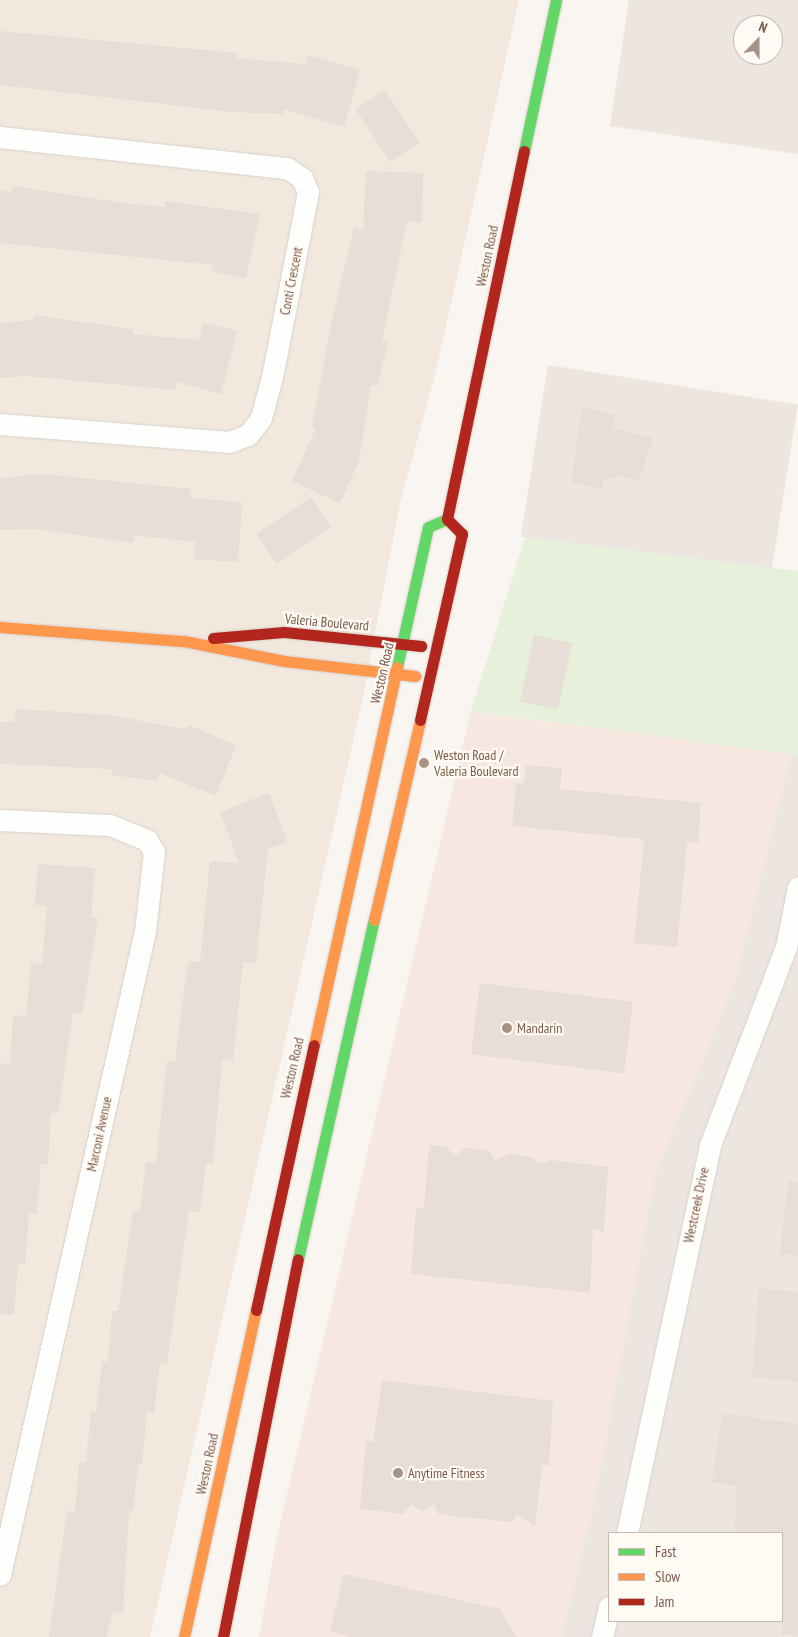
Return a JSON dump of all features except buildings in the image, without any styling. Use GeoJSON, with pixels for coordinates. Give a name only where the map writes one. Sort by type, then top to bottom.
{"type":"FeatureCollection","features":[{"type":"Feature","properties":{"kind":"main road","name":"Weston Road"},"geometry":{"type":"LineString","coordinates":[[184,1637],[404,644],[428,527],[447,519],[556,0]]}},
{"type":"Feature","properties":{"kind":"main road"},"geometry":{"type":"LineString","coordinates":[[223,1637],[305,1225],[438,648],[462,534],[447,519]]}},
{"type":"Feature","properties":{"kind":"main road","name":"Valeria Boulevard"},"geometry":{"type":"LineString","coordinates":[[0,627],[184,641],[284,661],[431,678]]}},
{"type":"Feature","properties":{"kind":"main road","name":"Valeria Boulevard"},"geometry":{"type":"LineString","coordinates":[[184,641],[284,632],[438,648]]}},
{"type":"Feature","properties":{"kind":"street","name":"Conti Crescent"},"geometry":{"type":"LineString","coordinates":[[0,137],[287,168],[302,178],[308,192],[272,377],[261,418],[248,434],[229,442],[0,424]]}},
{"type":"Feature","properties":{"kind":"street","name":"Marconi Avenue"},"geometry":{"type":"LineString","coordinates":[[0,820],[110,825],[141,837],[154,852],[145,931],[0,1575]]}},
{"type":"Feature","properties":{"kind":"street","name":"Westcreek Drive"},"geometry":{"type":"LineString","coordinates":[[627,1532],[710,1145],[786,947],[798,887]]}},
{"type":"Feature","properties":{"kind":"street"},"geometry":{"type":"LineString","coordinates":[[602,1637],[608,1611]]}},
{"type":"Feature","properties":{"kind":"shaded area"},"geometry":{"type":"Polygon","coordinates":[[[0,0],[519,0],[434,379],[400,503],[362,702],[150,1637],[0,1637],[0,0]]]}},
{"type":"Feature","properties":{"kind":"shaded area"},"geometry":{"type":"Polygon","coordinates":[[[629,0],[798,0],[798,154],[610,126],[629,0]]]}},
{"type":"Feature","properties":{"kind":"shaded area"},"geometry":{"type":"Polygon","coordinates":[[[548,365],[798,405],[771,576],[521,537],[548,365]]]}},
{"type":"Feature","properties":{"kind":"shaded area"},"geometry":{"type":"Polygon","coordinates":[[[471,711],[791,754],[734,984],[655,1175],[597,1489],[561,1637],[259,1637],[277,1537],[471,711]]]}},
{"type":"Feature","properties":{"kind":"shaded area"},"geometry":{"type":"Polygon","coordinates":[[[791,754],[798,755],[798,1637],[561,1637],[595,1498],[655,1175],[734,984],[791,754]]]}},
{"type":"Feature","properties":{"kind":"green space"},"geometry":{"type":"Polygon","coordinates":[[[525,537],[798,571],[798,755],[471,711],[525,537]]]}},
{"type":"Feature","properties":{"kind":"traffic: fast"},"geometry":{"type":"LineString","coordinates":[[524,151],[556,0]]}},
{"type":"Feature","properties":{"kind":"traffic: fast"},"geometry":{"type":"LineString","coordinates":[[397,667],[428,527],[447,519]]}},
{"type":"Feature","properties":{"kind":"traffic: fast"},"geometry":{"type":"LineString","coordinates":[[298,1259],[374,920]]}},
{"type":"Feature","properties":{"kind":"traffic: slow"},"geometry":{"type":"LineString","coordinates":[[0,627],[184,641],[284,661],[415,676]]}},
{"type":"Feature","properties":{"kind":"traffic: slow"},"geometry":{"type":"LineString","coordinates":[[314,1045],[397,667]]}},
{"type":"Feature","properties":{"kind":"traffic: slow"},"geometry":{"type":"LineString","coordinates":[[374,920],[420,720]]}},
{"type":"Feature","properties":{"kind":"traffic: slow"},"geometry":{"type":"LineString","coordinates":[[184,1637],[256,1310]]}},
{"type":"Feature","properties":{"kind":"traffic: jam"},"geometry":{"type":"LineString","coordinates":[[447,519],[524,151]]}},
{"type":"Feature","properties":{"kind":"traffic: jam"},"geometry":{"type":"LineString","coordinates":[[420,720],[462,534],[447,519]]}},
{"type":"Feature","properties":{"kind":"traffic: jam"},"geometry":{"type":"LineString","coordinates":[[213,638],[284,632],[421,646]]}},
{"type":"Feature","properties":{"kind":"traffic: jam"},"geometry":{"type":"LineString","coordinates":[[256,1310],[314,1045]]}},
{"type":"Feature","properties":{"kind":"traffic: jam"},"geometry":{"type":"LineString","coordinates":[[223,1637],[298,1259]]}},
{"type":"Feature","properties":{"kind":"place","name":"Weston Road / Valeria Boulevard"},"geometry":{"type":"Point","coordinates":[424,763]}},
{"type":"Feature","properties":{"kind":"place","name":"Mandarin"},"geometry":{"type":"Point","coordinates":[507,1028]}},
{"type":"Feature","properties":{"kind":"place","name":"Anytime Fitness"},"geometry":{"type":"Point","coordinates":[398,1473]}}]}
